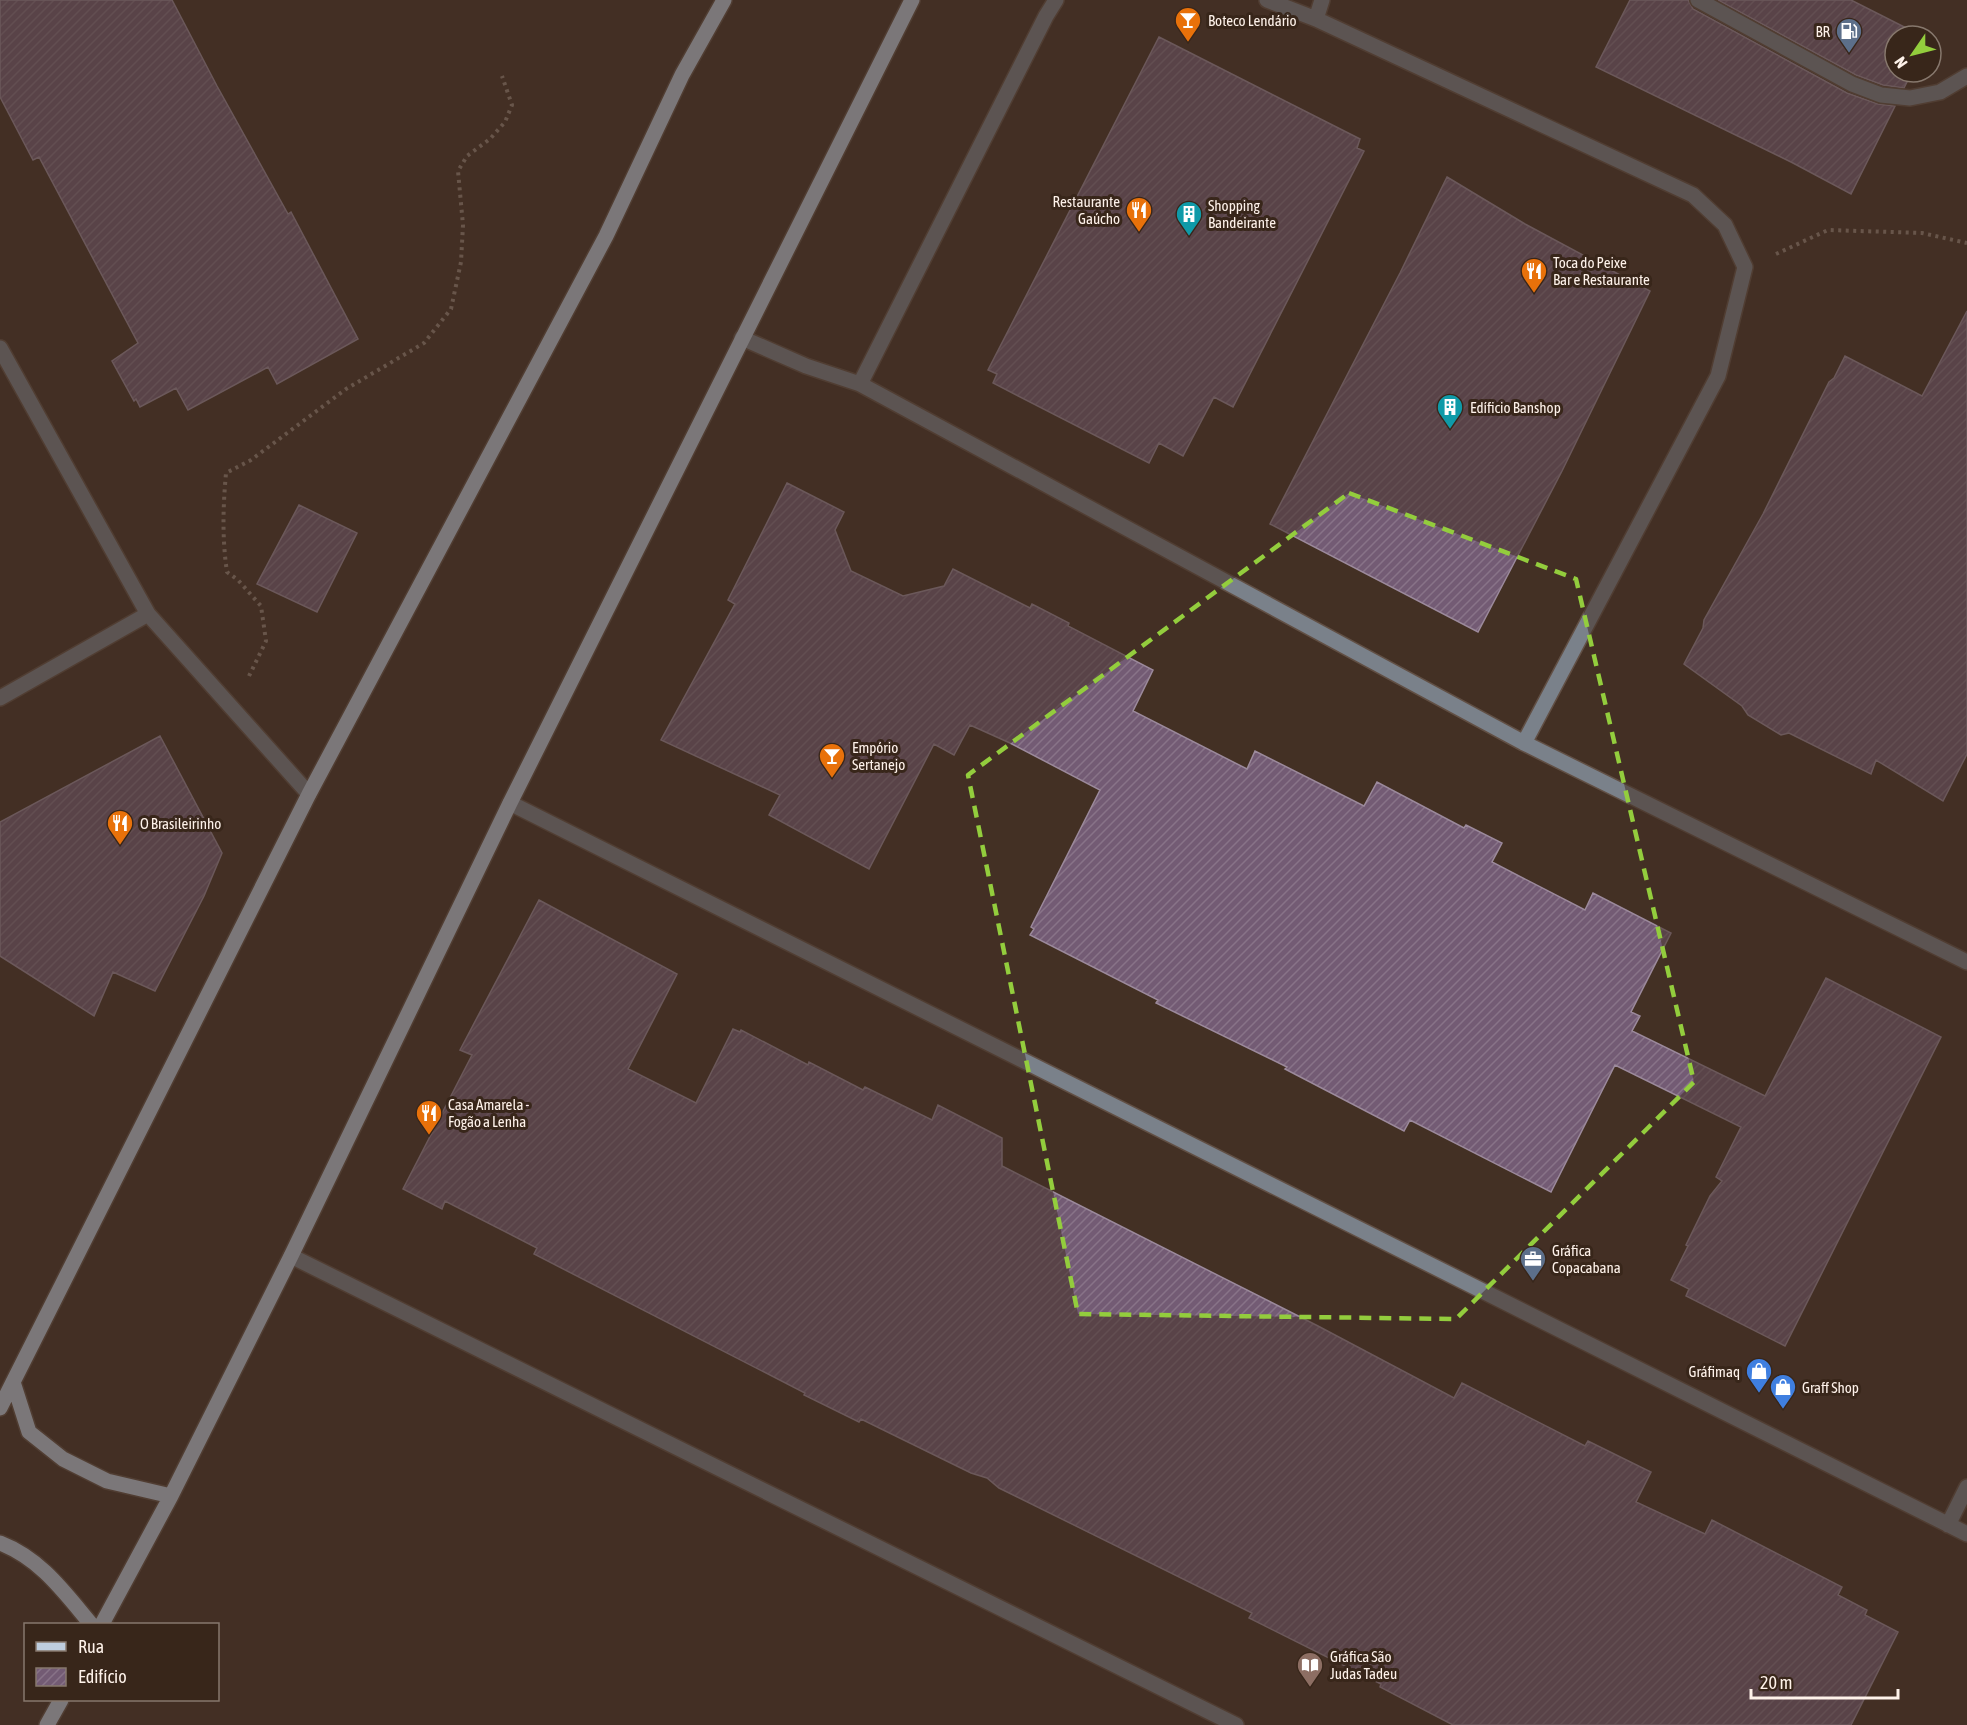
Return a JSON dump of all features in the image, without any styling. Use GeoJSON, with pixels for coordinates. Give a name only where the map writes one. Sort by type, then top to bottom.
{"type":"FeatureCollection","features":[{"type":"Feature","properties":{"kind":"main road"},"geometry":{"type":"LineString","coordinates":[[0,1408],[309,794],[606,236],[682,75],[724,0]]}},
{"type":"Feature","properties":{"kind":"main road"},"geometry":{"type":"LineString","coordinates":[[103,1623],[171,1496],[291,1256],[510,802],[912,0]]}},
{"type":"Feature","properties":{"kind":"main road"},"geometry":{"type":"LineString","coordinates":[[13,1382],[29,1432],[63,1459],[106,1481],[171,1496]]}},
{"type":"Feature","properties":{"kind":"main road"},"geometry":{"type":"LineString","coordinates":[[0,1543],[18,1550],[51,1577],[91,1623]]}},
{"type":"Feature","properties":{"kind":"main road"},"geometry":{"type":"LineString","coordinates":[[47,1725],[60,1701]]}},
{"type":"Feature","properties":{"kind":"lane"},"geometry":{"type":"LineString","coordinates":[[860,384],[1056,0]]}},
{"type":"Feature","properties":{"kind":"lane"},"geometry":{"type":"LineString","coordinates":[[1267,0],[1316,19],[1693,195],[1725,225],[1745,267],[1718,376],[1524,743]]}},
{"type":"Feature","properties":{"kind":"lane"},"geometry":{"type":"LineString","coordinates":[[1316,19],[1322,0]]}},
{"type":"Feature","properties":{"kind":"lane"},"geometry":{"type":"LineString","coordinates":[[1698,0],[1852,84],[1881,95],[1910,98],[1940,92],[1967,76]]}},
{"type":"Feature","properties":{"kind":"lane"},"geometry":{"type":"LineString","coordinates":[[742,338],[806,366],[860,384],[1524,743],[1967,962]]}},
{"type":"Feature","properties":{"kind":"lane"},"geometry":{"type":"LineString","coordinates":[[0,348],[148,614],[309,794]]}},
{"type":"Feature","properties":{"kind":"lane"},"geometry":{"type":"LineString","coordinates":[[0,698],[148,614]]}},
{"type":"Feature","properties":{"kind":"lane"},"geometry":{"type":"LineString","coordinates":[[510,802],[1967,1534]]}},
{"type":"Feature","properties":{"kind":"lane"},"geometry":{"type":"LineString","coordinates":[[291,1256],[1236,1725]]}},
{"type":"Feature","properties":{"kind":"lane"},"geometry":{"type":"LineString","coordinates":[[1948,1525],[1967,1487]]}},
{"type":"Feature","properties":{"kind":"path"},"geometry":{"type":"LineString","coordinates":[[232,709],[267,641],[261,606],[238,580],[227,572],[223,503],[226,474],[251,460],[346,389],[424,343],[451,309],[461,262],[463,225],[458,171],[467,156],[490,140],[505,122],[512,105],[502,76]]}},
{"type":"Feature","properties":{"kind":"path"},"geometry":{"type":"LineString","coordinates":[[1745,267],[1828,230],[1922,233],[1967,243]]}},
{"type":"Feature","properties":{"kind":"highlighted area"},"geometry":{"type":"Polygon","coordinates":[[[1349,493],[1576,579],[1694,1082],[1456,1319],[1078,1314],[968,775],[1349,493]]]}},
{"type":"Feature","properties":{"kind":"building"},"geometry":{"type":"Polygon","coordinates":[[[0,0],[172,0],[288,214],[291,212],[358,339],[277,384],[268,367],[188,410],[176,388],[140,407],[136,399],[134,401],[112,361],[138,343],[39,157],[33,160],[0,97],[0,0]]]}},
{"type":"Feature","properties":{"kind":"building"},"geometry":{"type":"Polygon","coordinates":[[[1630,0],[1688,0],[1693,9],[1847,93],[1878,104],[1895,106],[1851,194],[1793,163],[1596,67],[1630,0]]]}},
{"type":"Feature","properties":{"kind":"building","name":"BR"},"geometry":{"type":"Polygon","coordinates":[[[1718,0],[1851,0],[1898,24],[1883,24],[1883,84],[1906,84],[1904,88],[1883,85],[1856,75],[1718,0]]]}},
{"type":"Feature","properties":{"kind":"building","name":"Shopping Bandeirante"},"geometry":{"type":"Polygon","coordinates":[[[1159,37],[1360,139],[1357,148],[1364,151],[1233,407],[1214,397],[1183,456],[1159,443],[1149,463],[993,383],[997,374],[988,370],[1159,37]]]}},
{"type":"Feature","properties":{"kind":"building","name":"Edíficio Banshop"},"geometry":{"type":"Polygon","coordinates":[[[1447,177],[1525,224],[1650,291],[1562,471],[1478,632],[1270,524],[1447,177]]]}},
{"type":"Feature","properties":{"kind":"building"},"geometry":{"type":"Polygon","coordinates":[[[1967,311],[1967,754],[1943,801],[1876,760],[1871,774],[1789,733],[1781,735],[1748,715],[1742,706],[1684,664],[1703,628],[1704,620],[1763,514],[1829,382],[1834,378],[1845,356],[1922,396],[1967,311]]]}},
{"type":"Feature","properties":{"kind":"building"},"geometry":{"type":"Polygon","coordinates":[[[787,483],[844,512],[835,530],[851,571],[903,596],[944,586],[953,569],[1030,608],[1032,604],[1069,623],[1068,626],[1153,670],[1133,711],[1247,769],[1255,751],[1364,806],[1377,782],[1464,828],[1466,825],[1502,843],[1492,862],[1585,910],[1593,893],[1671,933],[1631,1012],[1640,1016],[1632,1031],[1765,1096],[1826,978],[1941,1037],[1785,1346],[1686,1296],[1689,1289],[1671,1280],[1710,1196],[1722,1181],[1716,1177],[1741,1127],[1615,1065],[1551,1192],[1410,1120],[1404,1131],[1285,1069],[1287,1067],[1156,1003],[1158,1000],[1030,935],[1034,929],[1031,927],[1100,790],[1010,743],[970,725],[954,755],[934,744],[869,869],[769,815],[780,795],[661,740],[735,604],[728,600],[787,483]]]}},
{"type":"Feature","properties":{"kind":"building"},"geometry":{"type":"Polygon","coordinates":[[[299,505],[357,533],[317,612],[257,584],[299,505]]]}},
{"type":"Feature","properties":{"kind":"building"},"geometry":{"type":"Polygon","coordinates":[[[160,736],[222,853],[204,896],[155,991],[113,972],[94,1016],[0,956],[0,822],[160,736]]]}},
{"type":"Feature","properties":{"kind":"building"},"geometry":{"type":"Polygon","coordinates":[[[539,900],[677,974],[628,1069],[696,1103],[733,1029],[740,1032],[741,1030],[808,1065],[809,1062],[863,1090],[865,1087],[932,1120],[938,1105],[1002,1138],[1002,1166],[1318,1326],[1454,1398],[1462,1383],[1585,1446],[1588,1441],[1651,1472],[1636,1502],[1705,1534],[1712,1520],[1842,1587],[1838,1595],[1867,1610],[1865,1615],[1898,1632],[1851,1725],[1453,1725],[1380,1687],[1381,1684],[1249,1618],[1252,1613],[999,1488],[987,1478],[971,1473],[861,1419],[859,1422],[804,1395],[805,1393],[534,1254],[537,1248],[445,1201],[442,1209],[403,1189],[472,1055],[460,1050],[539,900]]]}},
{"type":"Feature","properties":{"kind":"place","name":"Boteco Lendário"},"geometry":{"type":"Point","coordinates":[1188,43]}},
{"type":"Feature","properties":{"kind":"place","name":"BR"},"geometry":{"type":"Point","coordinates":[1849,54]}},
{"type":"Feature","properties":{"kind":"place","name":"Restaurante Gaúcho"},"geometry":{"type":"Point","coordinates":[1139,233]}},
{"type":"Feature","properties":{"kind":"place","name":"Shopping Bandeirante"},"geometry":{"type":"Point","coordinates":[1189,237]}},
{"type":"Feature","properties":{"kind":"place","name":"Toca do Peixe Bar e Restaurante"},"geometry":{"type":"Point","coordinates":[1534,294]}},
{"type":"Feature","properties":{"kind":"place","name":"Edíficio Banshop"},"geometry":{"type":"Point","coordinates":[1450,430]}},
{"type":"Feature","properties":{"kind":"place","name":"Empório Sertanejo"},"geometry":{"type":"Point","coordinates":[832,779]}},
{"type":"Feature","properties":{"kind":"place","name":"O Brasileirinho"},"geometry":{"type":"Point","coordinates":[120,846]}},
{"type":"Feature","properties":{"kind":"place","name":"Casa Amarela - Fogão a Lenha"},"geometry":{"type":"Point","coordinates":[429,1136]}},
{"type":"Feature","properties":{"kind":"place","name":"Gráfica Copacabana"},"geometry":{"type":"Point","coordinates":[1533,1282]}},
{"type":"Feature","properties":{"kind":"place","name":"Gráfimaq"},"geometry":{"type":"Point","coordinates":[1759,1394]}},
{"type":"Feature","properties":{"kind":"place","name":"Graff Shop"},"geometry":{"type":"Point","coordinates":[1783,1410]}},
{"type":"Feature","properties":{"kind":"place","name":"Gráfica São Judas Tadeu"},"geometry":{"type":"Point","coordinates":[1310,1688]}}]}
